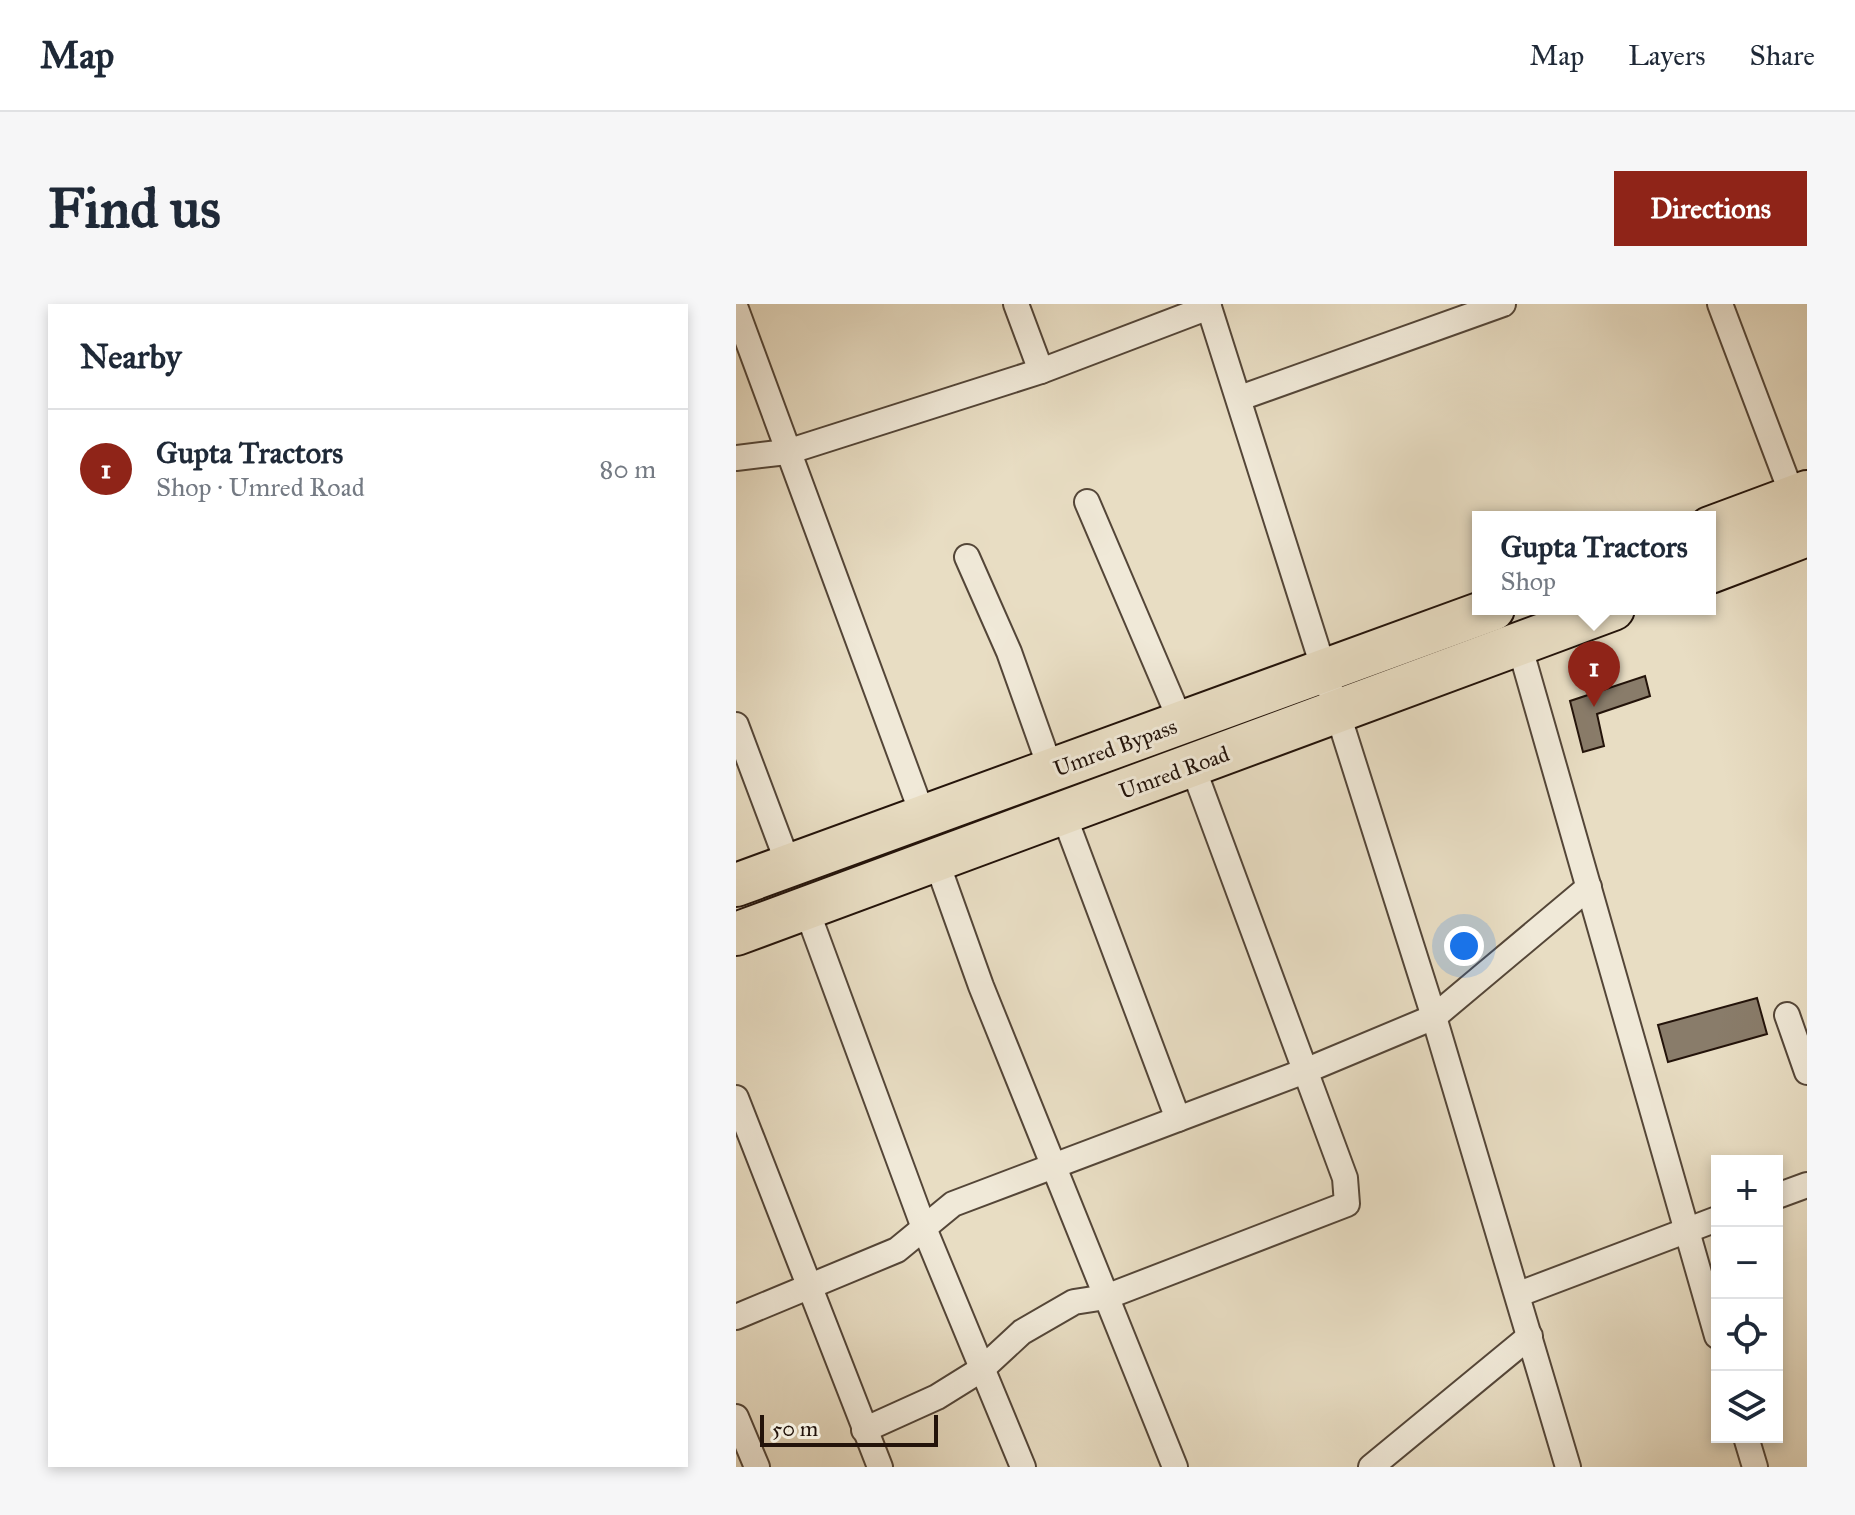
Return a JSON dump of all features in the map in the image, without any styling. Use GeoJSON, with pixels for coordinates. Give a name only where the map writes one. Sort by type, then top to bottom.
{"type":"FeatureCollection","features":[{"type":"Feature","properties":{"kind":"highway"},"geometry":{"type":"LineString","coordinates":[[1716,527],[1802,508]]}},
{"type":"Feature","properties":{"kind":"highway"},"geometry":{"type":"LineString","coordinates":[[1716,568],[1802,508]]}},
{"type":"Feature","properties":{"kind":"highway","name":"Umred Bypass"},"geometry":{"type":"LineString","coordinates":[[736,885],[1476,615]]}},
{"type":"Feature","properties":{"kind":"highway","name":"Umred Road"},"geometry":{"type":"LineString","coordinates":[[736,934],[1597,615]]}},
{"type":"Feature","properties":{"kind":"street"},"geometry":{"type":"LineString","coordinates":[[1016,304],[1041,371]]}},
{"type":"Feature","properties":{"kind":"street"},"geometry":{"type":"LineString","coordinates":[[1240,398],[1503,304]]}},
{"type":"Feature","properties":{"kind":"street"},"geometry":{"type":"LineString","coordinates":[[1720,304],[1802,508]]}},
{"type":"Feature","properties":{"kind":"street"},"geometry":{"type":"LineString","coordinates":[[736,458],[787,452],[1041,371],[1208,305],[1327,669],[1519,1294],[1568,1467]]}},
{"type":"Feature","properties":{"kind":"street"},"geometry":{"type":"LineString","coordinates":[[736,309],[923,816]]}},
{"type":"Feature","properties":{"kind":"street"},"geometry":{"type":"LineString","coordinates":[[1087,502],[1181,722]]}},
{"type":"Feature","properties":{"kind":"street"},"geometry":{"type":"LineString","coordinates":[[967,557],[1009,652],[1051,770]]}},
{"type":"Feature","properties":{"kind":"street"},"geometry":{"type":"LineString","coordinates":[[1519,644],[1711,1315]]}},
{"type":"Feature","properties":{"kind":"street"},"geometry":{"type":"LineString","coordinates":[[736,725],[789,866]]}},
{"type":"Feature","properties":{"kind":"street"},"geometry":{"type":"LineString","coordinates":[[864,1430],[937,1397],[982,1369],[1022,1332],[1074,1302],[1106,1297],[1347,1204],[1345,1178],[1192,765]]}},
{"type":"Feature","properties":{"kind":"street"},"geometry":{"type":"LineString","coordinates":[[1063,813],[1178,1119]]}},
{"type":"Feature","properties":{"kind":"street"},"geometry":{"type":"LineString","coordinates":[[936,860],[957,923],[1052,1166],[1175,1467]]}},
{"type":"Feature","properties":{"kind":"street"},"geometry":{"type":"LineString","coordinates":[[736,1317],[897,1250],[953,1204],[1305,1071],[1434,1017],[1589,887]]}},
{"type":"Feature","properties":{"kind":"street"},"geometry":{"type":"LineString","coordinates":[[806,908],[924,1228],[1023,1467]]}},
{"type":"Feature","properties":{"kind":"street"},"geometry":{"type":"LineString","coordinates":[[1787,1015],[1807,1072]]}},
{"type":"Feature","properties":{"kind":"street"},"geometry":{"type":"LineString","coordinates":[[736,1098],[880,1467]]}},
{"type":"Feature","properties":{"kind":"street"},"geometry":{"type":"LineString","coordinates":[[1783,1194],[1807,1185]]}},
{"type":"Feature","properties":{"kind":"street"},"geometry":{"type":"LineString","coordinates":[[1519,1294],[1711,1221]]}},
{"type":"Feature","properties":{"kind":"street"},"geometry":{"type":"LineString","coordinates":[[1371,1467],[1530,1336]]}},
{"type":"Feature","properties":{"kind":"street"},"geometry":{"type":"LineString","coordinates":[[736,1417],[757,1467]]}},
{"type":"Feature","properties":{"kind":"street"},"geometry":{"type":"LineString","coordinates":[[1748,1443],[1755,1467]]}},
{"type":"Feature","properties":{"kind":"building"},"geometry":{"type":"Polygon","coordinates":[[[1645,676],[1650,696],[1597,714],[1604,746],[1583,752],[1570,701],[1645,676]]]}},
{"type":"Feature","properties":{"kind":"building"},"geometry":{"type":"Polygon","coordinates":[[[1757,998],[1767,1034],[1668,1062],[1658,1025],[1757,998]]]}},
{"type":"Feature","properties":{"kind":"place","name":"Gupta Tractors"},"geometry":{"type":"Point","coordinates":[1594,707]}}]}
